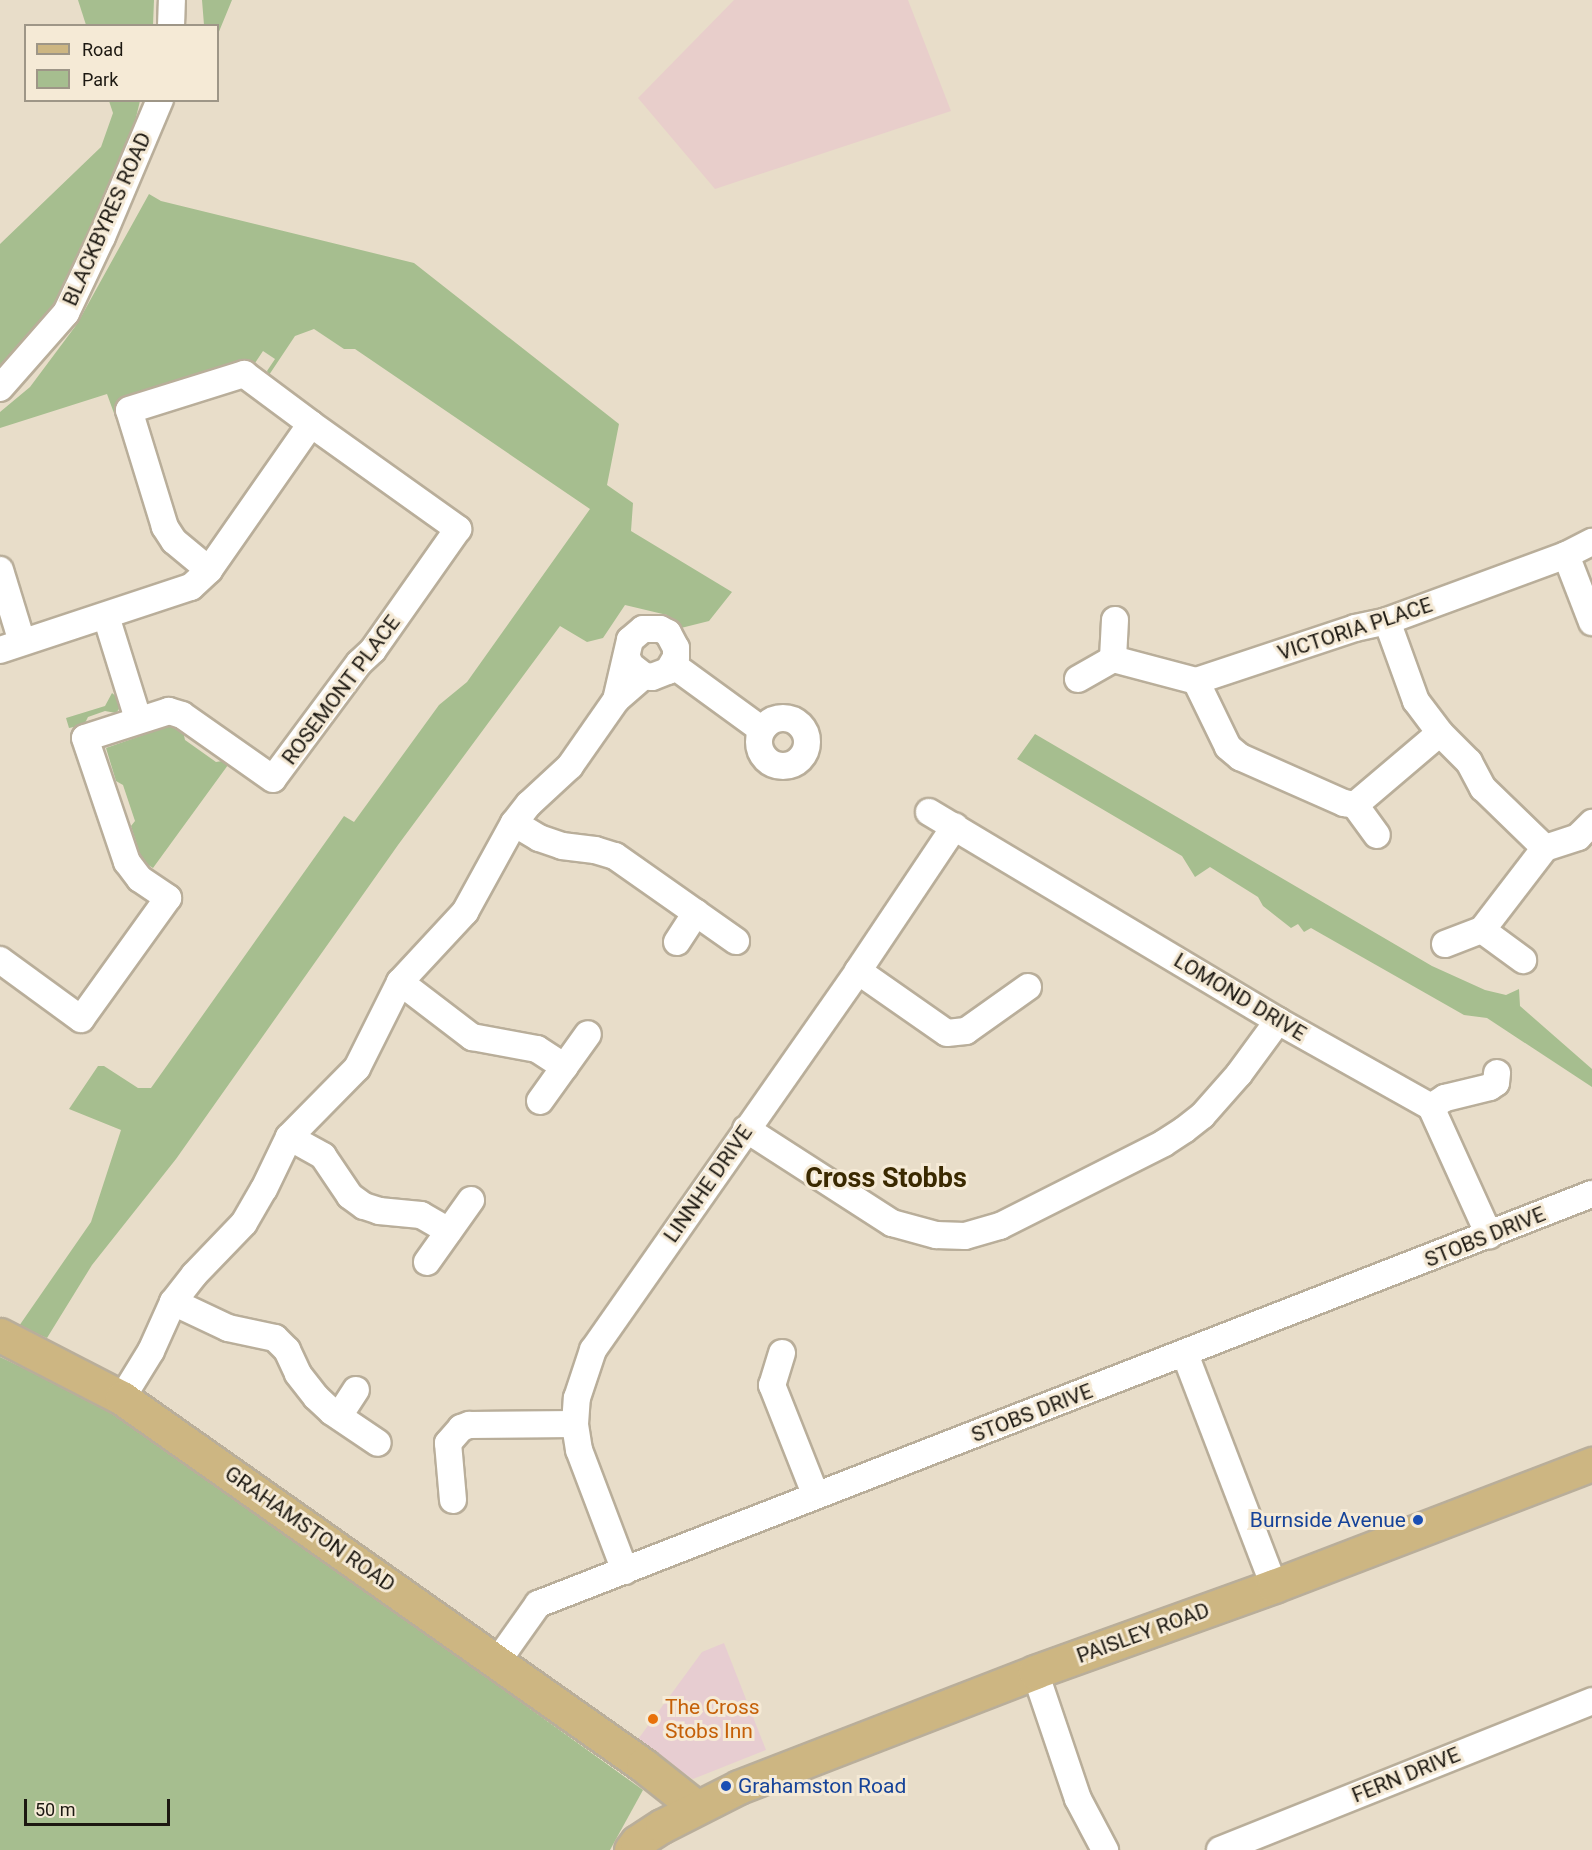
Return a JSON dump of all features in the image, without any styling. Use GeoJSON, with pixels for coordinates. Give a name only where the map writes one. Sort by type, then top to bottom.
{"type":"FeatureCollection","features":[{"type":"Feature","properties":{"kind":"main road","name":"GRAHAMSTON ROAD"},"geometry":{"type":"LineString","coordinates":[[0,1335],[122,1398],[643,1765],[696,1806]]}},
{"type":"Feature","properties":{"kind":"main road","name":"PAISLEY ROAD"},"geometry":{"type":"LineString","coordinates":[[631,1850],[637,1842],[696,1806],[750,1783],[1035,1672],[1274,1586],[1592,1464]]}},
{"type":"Feature","properties":{"kind":"street"},"geometry":{"type":"LineString","coordinates":[[171,24],[172,0]]}},
{"type":"Feature","properties":{"kind":"street","name":"BLACKBYRES ROAD"},"geometry":{"type":"LineString","coordinates":[[0,388],[66,313],[102,237],[159,102]]}},
{"type":"Feature","properties":{"kind":"street"},"geometry":{"type":"LineString","coordinates":[[0,570],[11,646],[191,587],[209,570],[311,424],[243,374],[129,410],[165,527],[174,541],[209,570]]}},
{"type":"Feature","properties":{"kind":"street","name":"ROSEMONT PLACE"},"geometry":{"type":"LineString","coordinates":[[0,960],[81,1019],[168,898],[140,879],[127,862],[86,738],[138,719],[169,711],[182,715],[273,779],[359,663],[373,650],[456,535],[458,529],[311,424]]}},
{"type":"Feature","properties":{"kind":"street","name":"VICTORIA PLACE"},"geometry":{"type":"LineString","coordinates":[[1196,681],[1355,628],[1387,621],[1566,555],[1592,542]]}},
{"type":"Feature","properties":{"kind":"street"},"geometry":{"type":"LineString","coordinates":[[1566,555],[1592,622]]}},
{"type":"Feature","properties":{"kind":"street"},"geometry":{"type":"LineString","coordinates":[[106,616],[138,719]]}},
{"type":"Feature","properties":{"kind":"street"},"geometry":{"type":"LineString","coordinates":[[1113,659],[1115,620]]}},
{"type":"Feature","properties":{"kind":"street"},"geometry":{"type":"LineString","coordinates":[[1387,621],[1416,701],[1440,733],[1469,762],[1483,788],[1545,848]]}},
{"type":"Feature","properties":{"kind":"street"},"geometry":{"type":"LineString","coordinates":[[122,1398],[151,1351],[173,1302],[194,1275],[244,1223],[264,1189],[289,1137],[357,1068],[400,982],[465,912],[514,823],[529,804],[570,766],[616,700],[630,649],[643,629],[652,628],[668,633],[676,648],[673,665],[660,676],[630,649]]}},
{"type":"Feature","properties":{"kind":"street"},"geometry":{"type":"LineString","coordinates":[[1078,680],[1113,659],[1196,681],[1228,747],[1240,757],[1344,803],[1355,804],[1440,733]]}},
{"type":"Feature","properties":{"kind":"street"},"geometry":{"type":"LineString","coordinates":[[673,665],[762,730]]}},
{"type":"Feature","properties":{"kind":"street"},"geometry":{"type":"LineString","coordinates":[[1355,804],[1377,835]]}},
{"type":"Feature","properties":{"kind":"street","name":"LOMOND DRIVE"},"geometry":{"type":"LineString","coordinates":[[929,812],[1278,1021],[1431,1107]]}},
{"type":"Feature","properties":{"kind":"street"},"geometry":{"type":"LineString","coordinates":[[514,823],[539,838],[561,846],[595,850],[615,856],[736,941]]}},
{"type":"Feature","properties":{"kind":"street"},"geometry":{"type":"LineString","coordinates":[[1445,944],[1482,930],[1545,848],[1578,837],[1592,823]]}},
{"type":"Feature","properties":{"kind":"street","name":"LINNHE DRIVE"},"geometry":{"type":"LineString","coordinates":[[625,1571],[579,1450],[575,1424],[577,1398],[593,1350],[746,1128],[858,971],[955,826]]}},
{"type":"Feature","properties":{"kind":"street"},"geometry":{"type":"LineString","coordinates":[[677,942],[696,913]]}},
{"type":"Feature","properties":{"kind":"street"},"geometry":{"type":"LineString","coordinates":[[1482,930],[1524,960]]}},
{"type":"Feature","properties":{"kind":"street"},"geometry":{"type":"LineString","coordinates":[[858,971],[947,1033],[966,1031],[1028,987]]}},
{"type":"Feature","properties":{"kind":"street"},"geometry":{"type":"LineString","coordinates":[[400,982],[472,1037],[537,1049],[565,1067]]}},
{"type":"Feature","properties":{"kind":"street"},"geometry":{"type":"LineString","coordinates":[[746,1128],[892,1223],[936,1235],[965,1236],[1000,1226],[1164,1143],[1184,1130],[1202,1116],[1239,1074],[1278,1021]]}},
{"type":"Feature","properties":{"kind":"street"},"geometry":{"type":"LineString","coordinates":[[540,1101],[588,1034]]}},
{"type":"Feature","properties":{"kind":"street"},"geometry":{"type":"LineString","coordinates":[[1489,1236],[1431,1107],[1445,1098],[1490,1087],[1496,1083],[1497,1073]]}},
{"type":"Feature","properties":{"kind":"street"},"geometry":{"type":"LineString","coordinates":[[289,1137],[323,1156],[350,1196],[364,1206],[379,1211],[421,1215],[449,1231]]}},
{"type":"Feature","properties":{"kind":"street","name":"STOBS DRIVE"},"geometry":{"type":"LineString","coordinates":[[497,1662],[538,1604],[1489,1236],[1592,1194]]}},
{"type":"Feature","properties":{"kind":"street"},"geometry":{"type":"LineString","coordinates":[[427,1262],[471,1200]]}},
{"type":"Feature","properties":{"kind":"street"},"geometry":{"type":"LineString","coordinates":[[173,1302],[228,1328],[275,1338],[287,1350],[306,1386],[332,1412],[378,1443]]}},
{"type":"Feature","properties":{"kind":"street"},"geometry":{"type":"LineString","coordinates":[[783,1353],[772,1385],[816,1496]]}},
{"type":"Feature","properties":{"kind":"street"},"geometry":{"type":"LineString","coordinates":[[1185,1354],[1274,1586]]}},
{"type":"Feature","properties":{"kind":"street"},"geometry":{"type":"LineString","coordinates":[[339,1416],[356,1390]]}},
{"type":"Feature","properties":{"kind":"street"},"geometry":{"type":"LineString","coordinates":[[453,1500],[448,1443],[461,1428],[469,1425],[575,1424]]}},
{"type":"Feature","properties":{"kind":"street"},"geometry":{"type":"LineString","coordinates":[[1035,1672],[1078,1799],[1105,1850]]}},
{"type":"Feature","properties":{"kind":"street","name":"FERN DRIVE"},"geometry":{"type":"LineString","coordinates":[[1220,1850],[1592,1701]]}},
{"type":"Feature","properties":{"kind":"shaded area"},"geometry":{"type":"Polygon","coordinates":[[[734,0],[908,0],[951,111],[715,189],[638,98],[734,0]]]}},
{"type":"Feature","properties":{"kind":"shaded area"},"geometry":{"type":"Polygon","coordinates":[[[724,1643],[766,1750],[693,1779],[636,1742],[702,1652],[724,1643]]]}},
{"type":"Feature","properties":{"kind":"green space"},"geometry":{"type":"Polygon","coordinates":[[[78,0],[154,0],[153,24],[86,24],[78,0]]]}},
{"type":"Feature","properties":{"kind":"green space"},"geometry":{"type":"Polygon","coordinates":[[[202,0],[232,0],[219,32],[219,24],[204,24],[202,0]]]}},
{"type":"Feature","properties":{"kind":"green space"},"geometry":{"type":"Polygon","coordinates":[[[109,102],[140,102],[129,146],[86,249],[41,328],[0,368],[0,244],[101,147],[113,113],[109,102]]]}},
{"type":"Feature","properties":{"kind":"green space"},"geometry":{"type":"Polygon","coordinates":[[[149,194],[161,201],[414,263],[619,424],[607,485],[633,503],[631,531],[732,592],[709,621],[681,628],[667,615],[625,605],[603,638],[587,642],[560,626],[398,845],[176,1159],[92,1265],[47,1338],[19,1326],[91,1222],[121,1130],[69,1109],[98,1066],[104,1066],[138,1088],[151,1088],[344,816],[354,822],[439,705],[467,682],[590,509],[355,349],[344,349],[314,329],[295,336],[269,375],[267,371],[275,359],[263,351],[251,369],[243,364],[118,404],[121,411],[115,416],[107,394],[0,428],[0,412],[30,387],[77,324],[149,194]]]}},
{"type":"Feature","properties":{"kind":"green space"},"geometry":{"type":"Polygon","coordinates":[[[112,693],[118,698],[119,709],[116,713],[105,711],[88,717],[84,725],[69,728],[66,718],[105,706],[112,693]]]}},
{"type":"Feature","properties":{"kind":"green space"},"geometry":{"type":"Polygon","coordinates":[[[172,725],[183,731],[185,740],[216,762],[222,761],[228,765],[153,868],[142,861],[131,826],[135,821],[123,785],[116,781],[106,748],[172,725]]]}},
{"type":"Feature","properties":{"kind":"green space"},"geometry":{"type":"Polygon","coordinates":[[[1035,734],[1432,966],[1485,990],[1506,995],[1519,989],[1520,1006],[1592,1069],[1592,1087],[1487,1018],[1464,1015],[1311,928],[1304,932],[1298,924],[1291,928],[1263,906],[1258,897],[1210,867],[1195,877],[1182,856],[1017,759],[1035,734]]]}},
{"type":"Feature","properties":{"kind":"green space"},"geometry":{"type":"Polygon","coordinates":[[[0,1357],[117,1412],[643,1790],[610,1850],[0,1850],[0,1357]]]}},
{"type":"Feature","properties":{"kind":"place","name":"Burnside Avenue"},"geometry":{"type":"Point","coordinates":[1418,1520]}},
{"type":"Feature","properties":{"kind":"place","name":"The Cross Stobs Inn"},"geometry":{"type":"Point","coordinates":[653,1719]}},
{"type":"Feature","properties":{"kind":"place","name":"Grahamston Road"},"geometry":{"type":"Point","coordinates":[726,1786]}},
{"type":"Feature","properties":{"kind":"district","name":"Cross Stobbs"},"geometry":{"type":"Point","coordinates":[886,1179]}}]}
